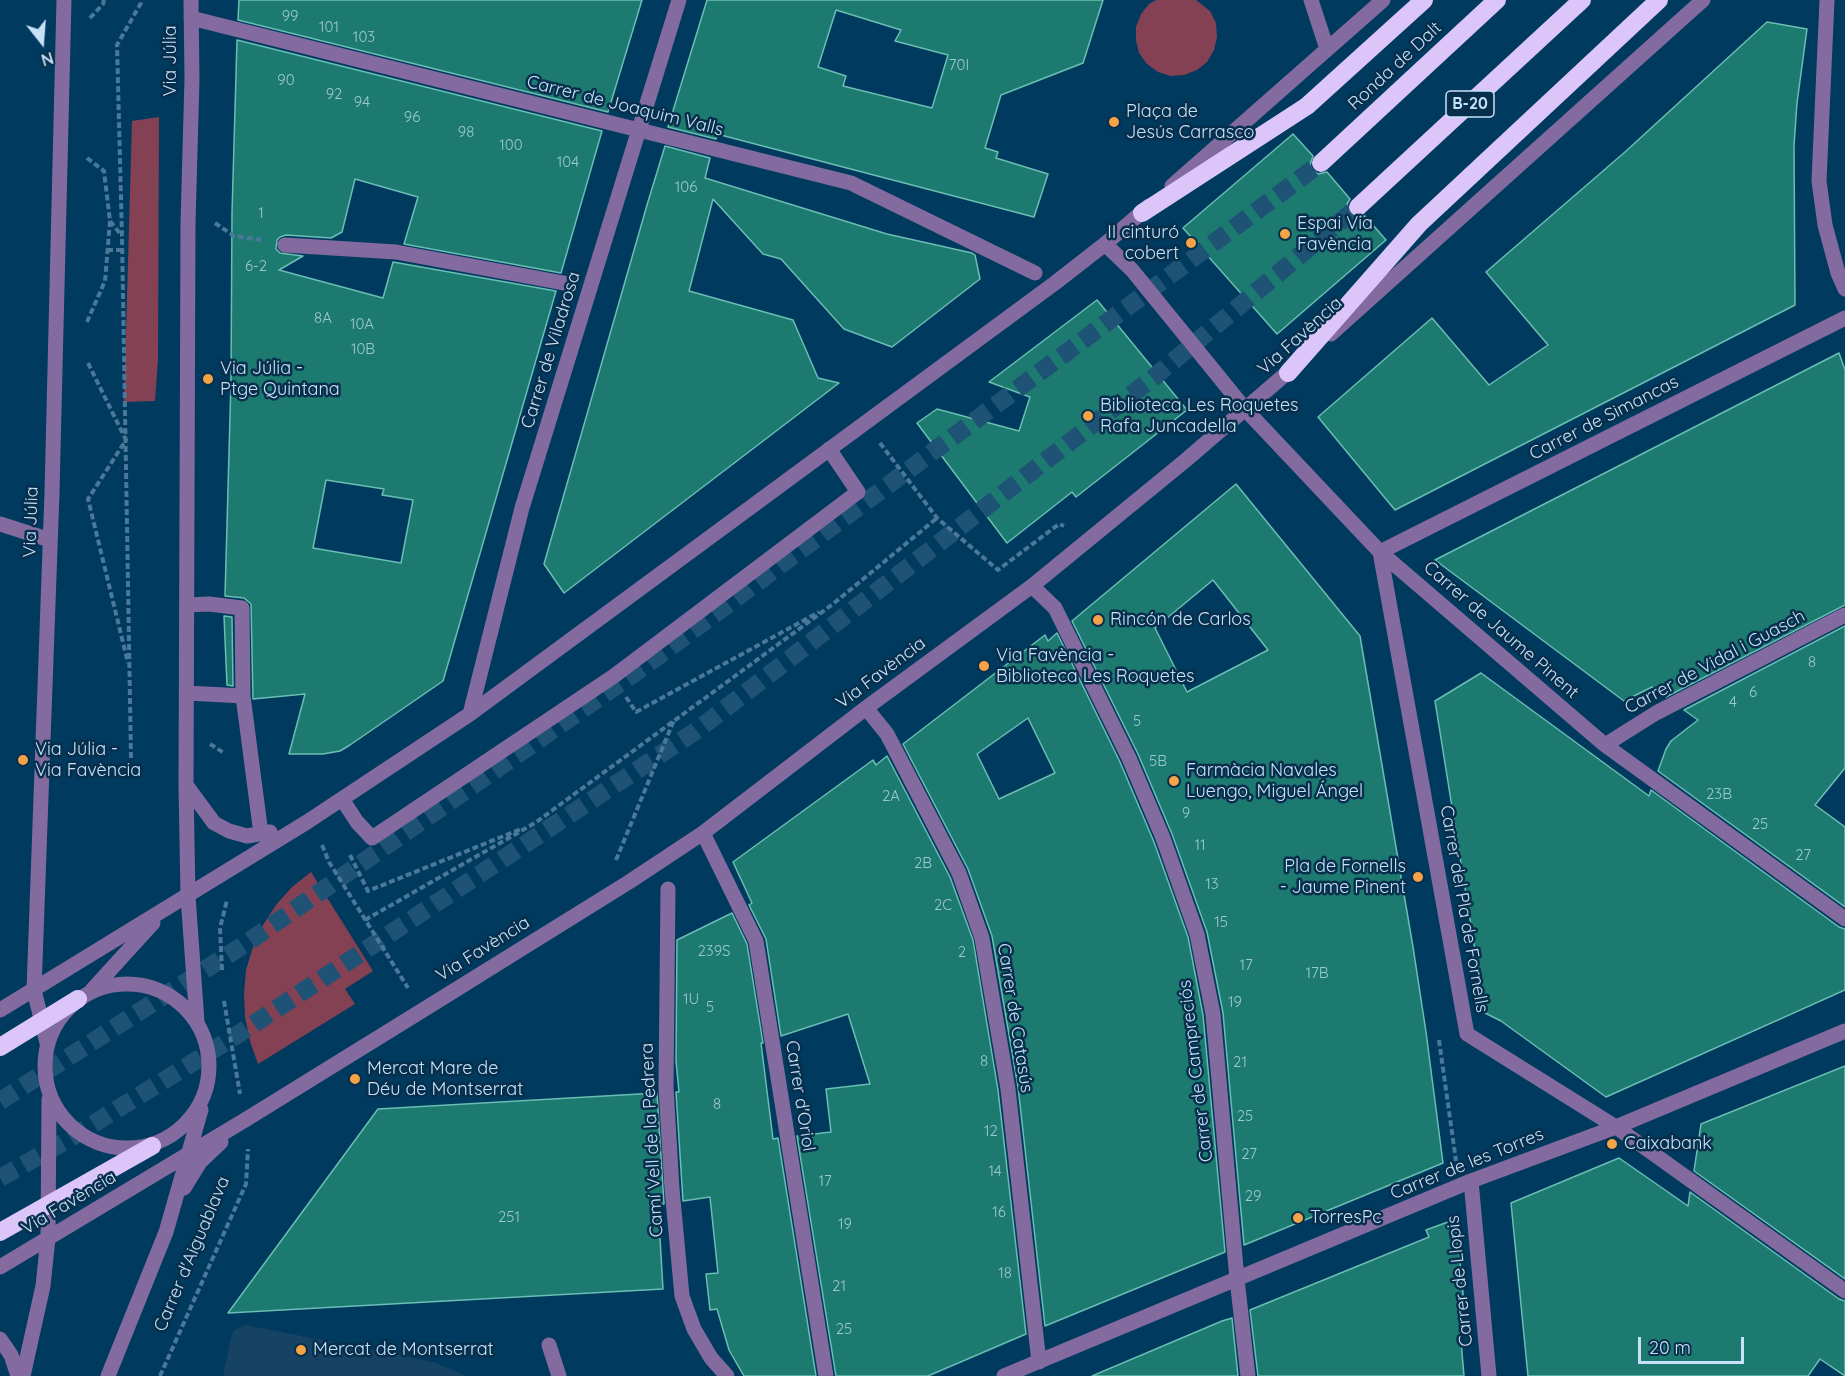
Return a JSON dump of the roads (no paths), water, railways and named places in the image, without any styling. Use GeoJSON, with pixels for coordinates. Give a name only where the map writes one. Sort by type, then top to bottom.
{"type":"FeatureCollection","features":[{"type":"Feature","properties":{"kind":"highway"},"geometry":{"type":"LineString","coordinates":[[1142,213],[1307,106],[1424,0]]}},
{"type":"Feature","properties":{"kind":"highway","name":"Ronda de Dalt"},"geometry":{"type":"LineString","coordinates":[[1321,163],[1497,0]]}},
{"type":"Feature","properties":{"kind":"highway","name":"B-20"},"geometry":{"type":"LineString","coordinates":[[1358,207],[1582,0]]}},
{"type":"Feature","properties":{"kind":"highway"},"geometry":{"type":"LineString","coordinates":[[1288,373],[1419,224],[1659,0]]}},
{"type":"Feature","properties":{"kind":"highway"},"geometry":{"type":"LineString","coordinates":[[0,1047],[84,995]]}},
{"type":"Feature","properties":{"kind":"highway"},"geometry":{"type":"LineString","coordinates":[[0,1232],[152,1146]]}},
{"type":"Feature","properties":{"kind":"street","name":"Via Júlia"},"geometry":{"type":"LineString","coordinates":[[47,1043],[34,990],[50,540],[64,0]]}},
{"type":"Feature","properties":{"kind":"street","name":"Via Júlia"},"geometry":{"type":"LineString","coordinates":[[191,0],[186,785],[188,896],[197,1022]]}},
{"type":"Feature","properties":{"kind":"street","name":"Carrer de Viladrosa"},"geometry":{"type":"LineString","coordinates":[[470,714],[522,508],[680,0]]}},
{"type":"Feature","properties":{"kind":"street"},"geometry":{"type":"LineString","coordinates":[[1311,0],[1327,49]]}},
{"type":"Feature","properties":{"kind":"street"},"geometry":{"type":"LineString","coordinates":[[0,1010],[300,827],[470,714],[1105,244],[1383,0]]}},
{"type":"Feature","properties":{"kind":"street","name":"Via Favència"},"geometry":{"type":"LineString","coordinates":[[0,1267],[240,1123],[619,888],[703,832],[1032,586],[1179,466],[1288,373],[1703,0]]}},
{"type":"Feature","properties":{"kind":"street"},"geometry":{"type":"LineString","coordinates":[[1827,0],[1819,182],[1826,225],[1838,273],[1845,289]]}},
{"type":"Feature","properties":{"kind":"street","name":"Carrer de Joaquim Valls"},"geometry":{"type":"LineString","coordinates":[[191,18],[851,183],[1035,273]]}},
{"type":"Feature","properties":{"kind":"street"},"geometry":{"type":"LineString","coordinates":[[285,244],[396,252],[569,284]]}},
{"type":"Feature","properties":{"kind":"street","name":"Carrer de Jaume Pinent"},"geometry":{"type":"LineString","coordinates":[[1105,244],[1132,270],[1245,409],[1380,552],[1605,746],[1845,919]]}},
{"type":"Feature","properties":{"kind":"street","name":"Carrer de Simancas"},"geometry":{"type":"LineString","coordinates":[[1380,552],[1845,318]]}},
{"type":"Feature","properties":{"kind":"street"},"geometry":{"type":"LineString","coordinates":[[342,799],[357,822],[372,838],[614,676],[858,492],[830,449]]}},
{"type":"Feature","properties":{"kind":"street"},"geometry":{"type":"LineString","coordinates":[[0,524],[50,540]]}},
{"type":"Feature","properties":{"kind":"street","name":"Carrer del Pla de Fornells"},"geometry":{"type":"LineString","coordinates":[[1380,552],[1467,1034],[1616,1127],[1845,1291]]}},
{"type":"Feature","properties":{"kind":"street","name":"Carrer de Campreciós"},"geometry":{"type":"LineString","coordinates":[[1032,586],[1055,608],[1129,758],[1163,838],[1197,934],[1213,1014],[1248,1376]]}},
{"type":"Feature","properties":{"kind":"street"},"geometry":{"type":"LineString","coordinates":[[188,605],[208,604],[242,608],[243,696],[261,834]]}},
{"type":"Feature","properties":{"kind":"street","name":"Carrer de Vidal i Guasch"},"geometry":{"type":"LineString","coordinates":[[1605,746],[1656,713],[1845,615]]}},
{"type":"Feature","properties":{"kind":"street"},"geometry":{"type":"LineString","coordinates":[[187,693],[243,696]]}},
{"type":"Feature","properties":{"kind":"street","name":"Carrer de Catasús"},"geometry":{"type":"LineString","coordinates":[[866,708],[886,734],[959,873],[982,939],[1008,1089],[1039,1362]]}},
{"type":"Feature","properties":{"kind":"street"},"geometry":{"type":"LineString","coordinates":[[186,785],[214,823],[229,831],[247,836],[300,827]]}},
{"type":"Feature","properties":{"kind":"street","name":"Carrer d'Oriol"},"geometry":{"type":"LineString","coordinates":[[703,832],[756,941],[826,1376]]}},
{"type":"Feature","properties":{"kind":"street","name":"Camí Vell de la Pedrera"},"geometry":{"type":"LineString","coordinates":[[668,889],[666,1088],[672,1190],[682,1296],[694,1329],[711,1358],[727,1376]]}},
{"type":"Feature","properties":{"kind":"street"},"geometry":{"type":"LineString","coordinates":[[23,1376],[43,1286],[48,1238],[49,1096],[44,1069],[47,1043],[59,1018],[165,910]]}},
{"type":"Feature","properties":{"kind":"street"},"geometry":{"type":"LineString","coordinates":[[49,1096],[61,1117],[80,1134],[102,1145],[127,1149],[152,1146],[174,1134],[193,1117],[205,1095],[210,1070],[208,1045],[197,1022],[182,1003],[161,991],[138,984],[114,984],[84,995]]}},
{"type":"Feature","properties":{"kind":"street","name":"Carrer de les Torres"},"geometry":{"type":"LineString","coordinates":[[1004,1376],[1471,1181],[1616,1127],[1845,1031]]}},
{"type":"Feature","properties":{"kind":"street","name":"Carrer d'Aiguablava"},"geometry":{"type":"LineString","coordinates":[[108,1376],[166,1232],[205,1095]]}},
{"type":"Feature","properties":{"kind":"street","name":"Carrer d'Aiguablava"},"geometry":{"type":"LineString","coordinates":[[174,1203],[200,1162],[240,1123]]}},
{"type":"Feature","properties":{"kind":"street","name":"Carrer de Llopis"},"geometry":{"type":"LineString","coordinates":[[1471,1181],[1489,1376]]}},
{"type":"Feature","properties":{"kind":"street"},"geometry":{"type":"LineString","coordinates":[[0,1339],[11,1354],[18,1376]]}},
{"type":"Feature","properties":{"kind":"street"},"geometry":{"type":"LineString","coordinates":[[549,1345],[559,1376]]}},
{"type":"Feature","properties":{"kind":"tunnel"},"geometry":{"type":"LineString","coordinates":[[0,1101],[245,944],[645,666],[1321,163]]}},
{"type":"Feature","properties":{"kind":"tunnel"},"geometry":{"type":"LineString","coordinates":[[0,1178],[69,1139],[234,1037],[696,731],[1154,377],[1358,207]]}},
{"type":"Feature","properties":{"kind":"place","name":"Plaça de Jesús Carrasco"},"geometry":{"type":"Point","coordinates":[1114,122]}},
{"type":"Feature","properties":{"kind":"place","name":"Espai Via Favència"},"geometry":{"type":"Point","coordinates":[1285,234]}},
{"type":"Feature","properties":{"kind":"place","name":"II cinturó cobert"},"geometry":{"type":"Point","coordinates":[1191,243]}},
{"type":"Feature","properties":{"kind":"place","name":"Via Júlia - Ptge Quintana"},"geometry":{"type":"Point","coordinates":[208,379]}},
{"type":"Feature","properties":{"kind":"place","name":"Biblioteca Les Roquetes Rafa Juncadella"},"geometry":{"type":"Point","coordinates":[1088,416]}},
{"type":"Feature","properties":{"kind":"place","name":"Rincón de Carlos"},"geometry":{"type":"Point","coordinates":[1098,620]}},
{"type":"Feature","properties":{"kind":"place","name":"Via Favència - Biblioteca Les Roquetes"},"geometry":{"type":"Point","coordinates":[984,666]}},
{"type":"Feature","properties":{"kind":"place","name":"Via Júlia - Via Favència"},"geometry":{"type":"Point","coordinates":[23,760]}},
{"type":"Feature","properties":{"kind":"place","name":"Farmàcia Navales Luengo, Miguel Ángel"},"geometry":{"type":"Point","coordinates":[1174,781]}},
{"type":"Feature","properties":{"kind":"place","name":"Pla de Fornells - Jaume Pinent"},"geometry":{"type":"Point","coordinates":[1418,877]}},
{"type":"Feature","properties":{"kind":"place","name":"Mercat Mare de Déu de Montserrat"},"geometry":{"type":"Point","coordinates":[355,1079]}},
{"type":"Feature","properties":{"kind":"place","name":"Caixabank"},"geometry":{"type":"Point","coordinates":[1612,1144]}},
{"type":"Feature","properties":{"kind":"place","name":"TorresPc"},"geometry":{"type":"Point","coordinates":[1298,1218]}},
{"type":"Feature","properties":{"kind":"place","name":"Mercat de Montserrat"},"geometry":{"type":"Point","coordinates":[301,1350]}}]}
